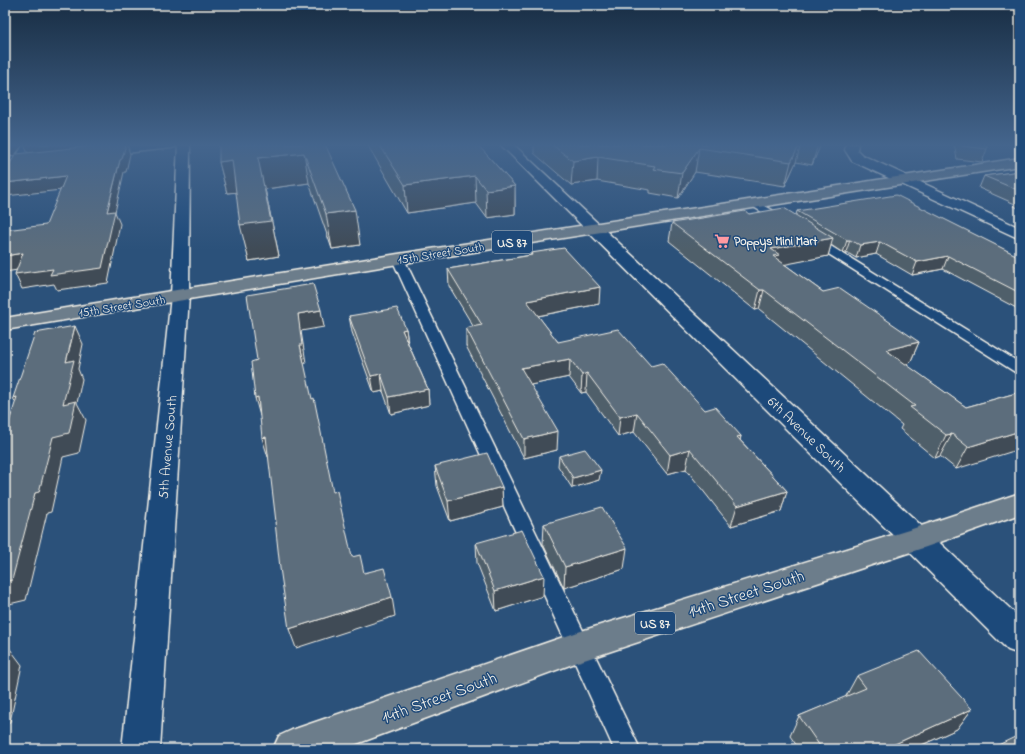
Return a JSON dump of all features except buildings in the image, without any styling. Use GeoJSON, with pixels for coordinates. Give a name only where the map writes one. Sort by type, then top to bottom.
{"type":"FeatureCollection","features":[{"type":"Feature","properties":{"kind":"main road","name":"15th Street South"},"geometry":{"type":"LineString","coordinates":[[5,324],[398,259],[595,230],[908,179]]}},
{"type":"Feature","properties":{"kind":"main road","name":"14th Street South"},"geometry":{"type":"LineString","coordinates":[[292,749],[578,647],[916,539],[1020,503]]}},
{"type":"Feature","properties":{"kind":"street","name":"5th Avenue South"},"geometry":{"type":"LineString","coordinates":[[141,749],[180,296],[183,179]]}},
{"type":"Feature","properties":{"kind":"street","name":"6th Avenue South"},"geometry":{"type":"LineString","coordinates":[[542,179],[1020,639]]}},
{"type":"Feature","properties":{"kind":"street"},"geometry":{"type":"LineString","coordinates":[[903,180],[1020,234]]}},
{"type":"Feature","properties":{"kind":"lane"},"geometry":{"type":"LineString","coordinates":[[756,204],[1020,368]]}},
{"type":"Feature","properties":{"kind":"lane"},"geometry":{"type":"LineString","coordinates":[[398,259],[578,647],[627,749]]}},
{"type":"Feature","properties":{"kind":"place","name":"Poppys Mini Mart"},"geometry":{"type":"Point","coordinates":[722,241]}}]}
